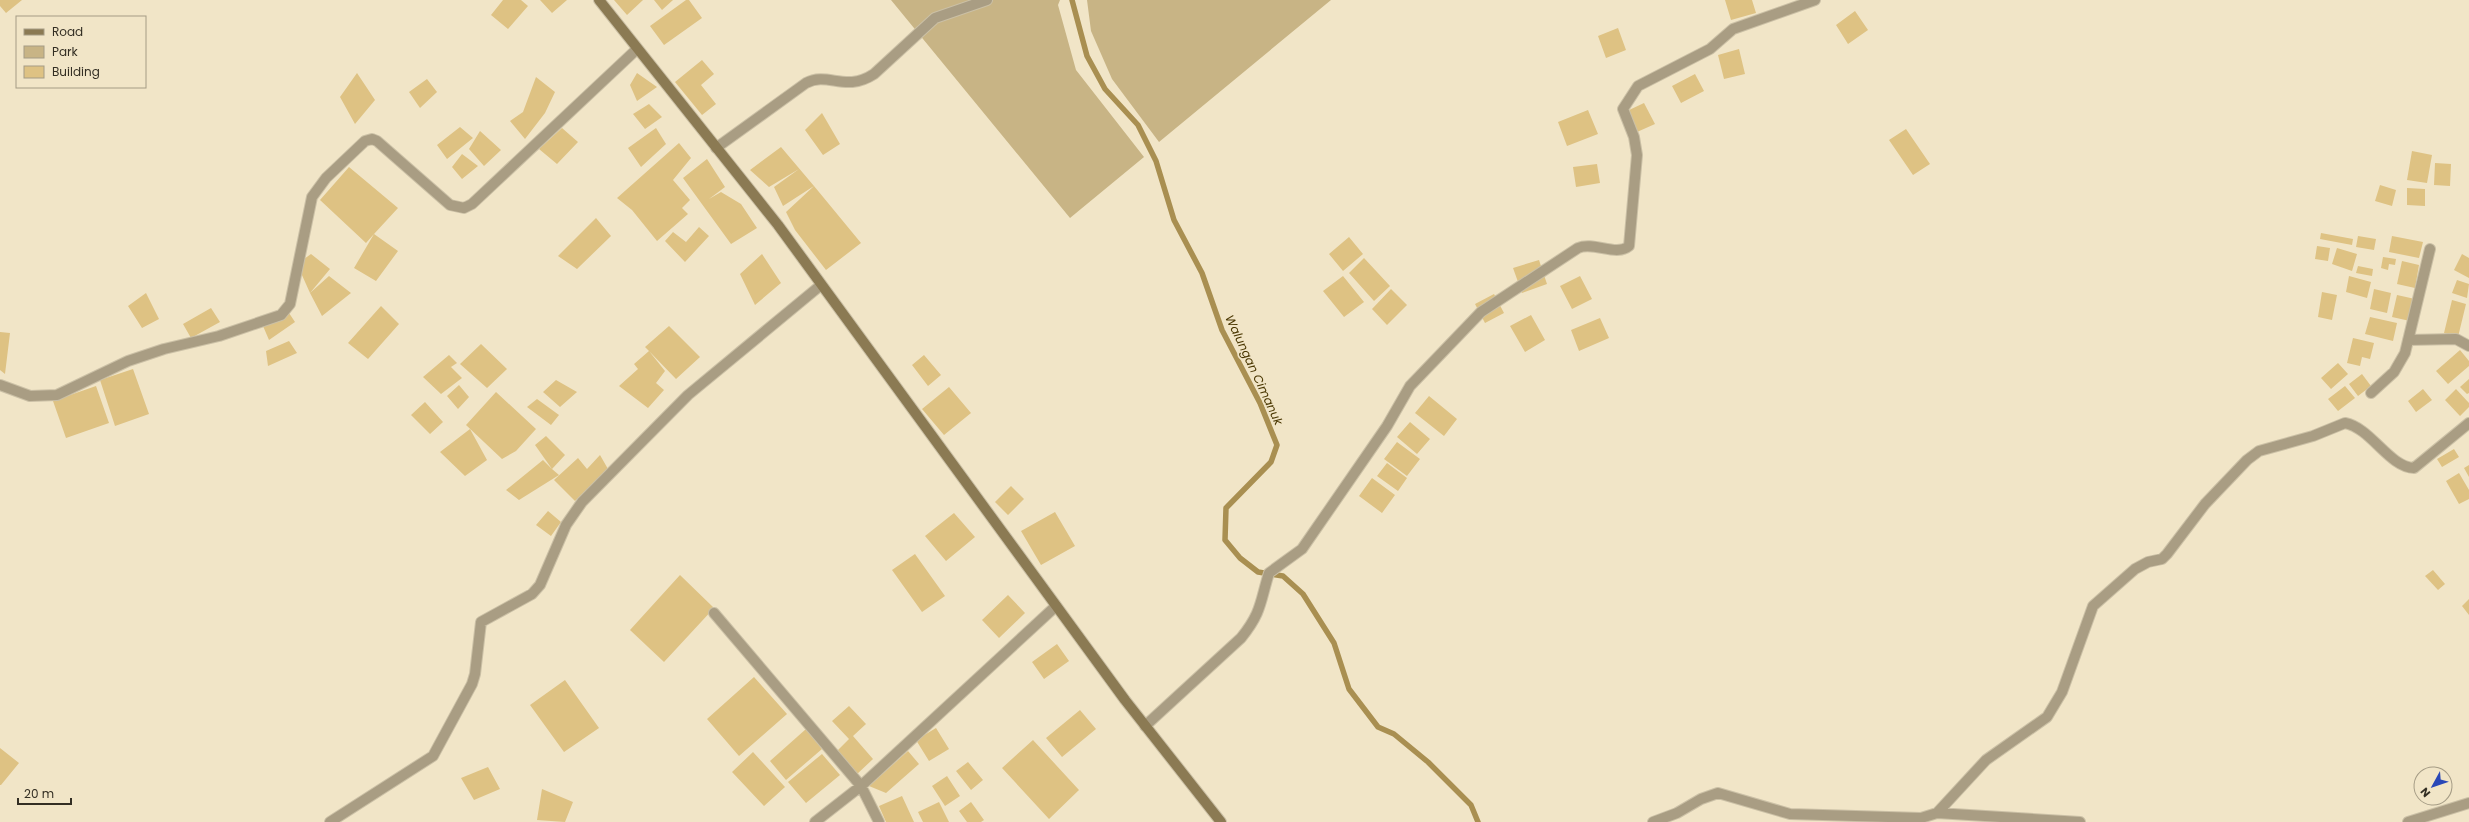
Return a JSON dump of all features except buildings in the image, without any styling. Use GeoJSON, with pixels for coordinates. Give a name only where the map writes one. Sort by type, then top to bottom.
{"type":"FeatureCollection","features":[{"type":"Feature","properties":{"kind":"street"},"geometry":{"type":"LineString","coordinates":[[600,0],[778,225],[1145,726],[1203,796],[1221,822]]}},
{"type":"Feature","properties":{"kind":"street"},"geometry":{"type":"LineString","coordinates":[[716,148],[806,83],[817,79],[853,83],[864,80],[874,74],[935,18],[987,0]]}},
{"type":"Feature","properties":{"kind":"street"},"geometry":{"type":"LineString","coordinates":[[1145,726],[1241,638],[1255,621],[1265,596],[1270,573],[1302,548],[1388,426],[1410,386],[1481,312],[1578,248],[1586,246],[1620,250],[1629,246],[1637,155],[1634,137],[1623,113],[1624,106],[1638,86],[1710,49],[1733,29],[1815,0]]}},
{"type":"Feature","properties":{"kind":"street"},"geometry":{"type":"LineString","coordinates":[[0,385],[30,396],[57,395],[128,361],[164,349],[219,336],[281,314],[290,304],[312,197],[326,178],[365,141],[372,139],[377,141],[450,205],[464,208],[472,204],[638,49]]}},
{"type":"Feature","properties":{"kind":"street"},"geometry":{"type":"LineString","coordinates":[[2371,393],[2394,372],[2405,353],[2430,249]]}},
{"type":"Feature","properties":{"kind":"street"},"geometry":{"type":"LineString","coordinates":[[330,822],[433,756],[472,684],[475,674],[482,622],[532,594],[540,585],[566,525],[582,502],[688,394],[821,285]]}},
{"type":"Feature","properties":{"kind":"street"},"geometry":{"type":"LineString","coordinates":[[2408,340],[2456,339],[2469,346]]}},
{"type":"Feature","properties":{"kind":"street"},"geometry":{"type":"LineString","coordinates":[[1937,813],[1986,760],[2034,726],[2054,708],[2093,606],[2141,565],[2157,561],[2167,554],[2205,504],[2247,460],[2259,451],[2313,436],[2345,423],[2360,429],[2401,464],[2414,468],[2469,423]]}},
{"type":"Feature","properties":{"kind":"street"},"geometry":{"type":"LineString","coordinates":[[815,822],[861,786],[1056,606]]}},
{"type":"Feature","properties":{"kind":"street"},"geometry":{"type":"LineString","coordinates":[[714,612],[861,786],[879,822]]}},
{"type":"Feature","properties":{"kind":"street"},"geometry":{"type":"LineString","coordinates":[[1654,822],[1677,813],[1700,799],[1718,793],[1790,814],[1921,818],[1937,813],[2080,822]]}},
{"type":"Feature","properties":{"kind":"street"},"geometry":{"type":"LineString","coordinates":[[2408,822],[2469,803]]}},
{"type":"Feature","properties":{"kind":"green space"},"geometry":{"type":"Polygon","coordinates":[[[891,0],[1060,0],[1058,5],[1076,70],[1144,157],[1070,218],[891,0]]]}},
{"type":"Feature","properties":{"kind":"green space"},"geometry":{"type":"Polygon","coordinates":[[[1087,0],[1331,0],[1159,142],[1112,79],[1091,31],[1087,0]]]}},
{"type":"Feature","properties":{"kind":"waterway","name":"Walungan Cimanuk"},"geometry":{"type":"LineString","coordinates":[[1072,0],[1087,56],[1105,89],[1138,125],[1156,161],[1174,220],[1202,273],[1222,330],[1260,403],[1277,445],[1271,462],[1226,508],[1225,540],[1240,558],[1258,572],[1283,576],[1303,594],[1334,643],[1349,689],[1378,727],[1394,734],[1428,762],[1471,805],[1478,822]]}}]}
